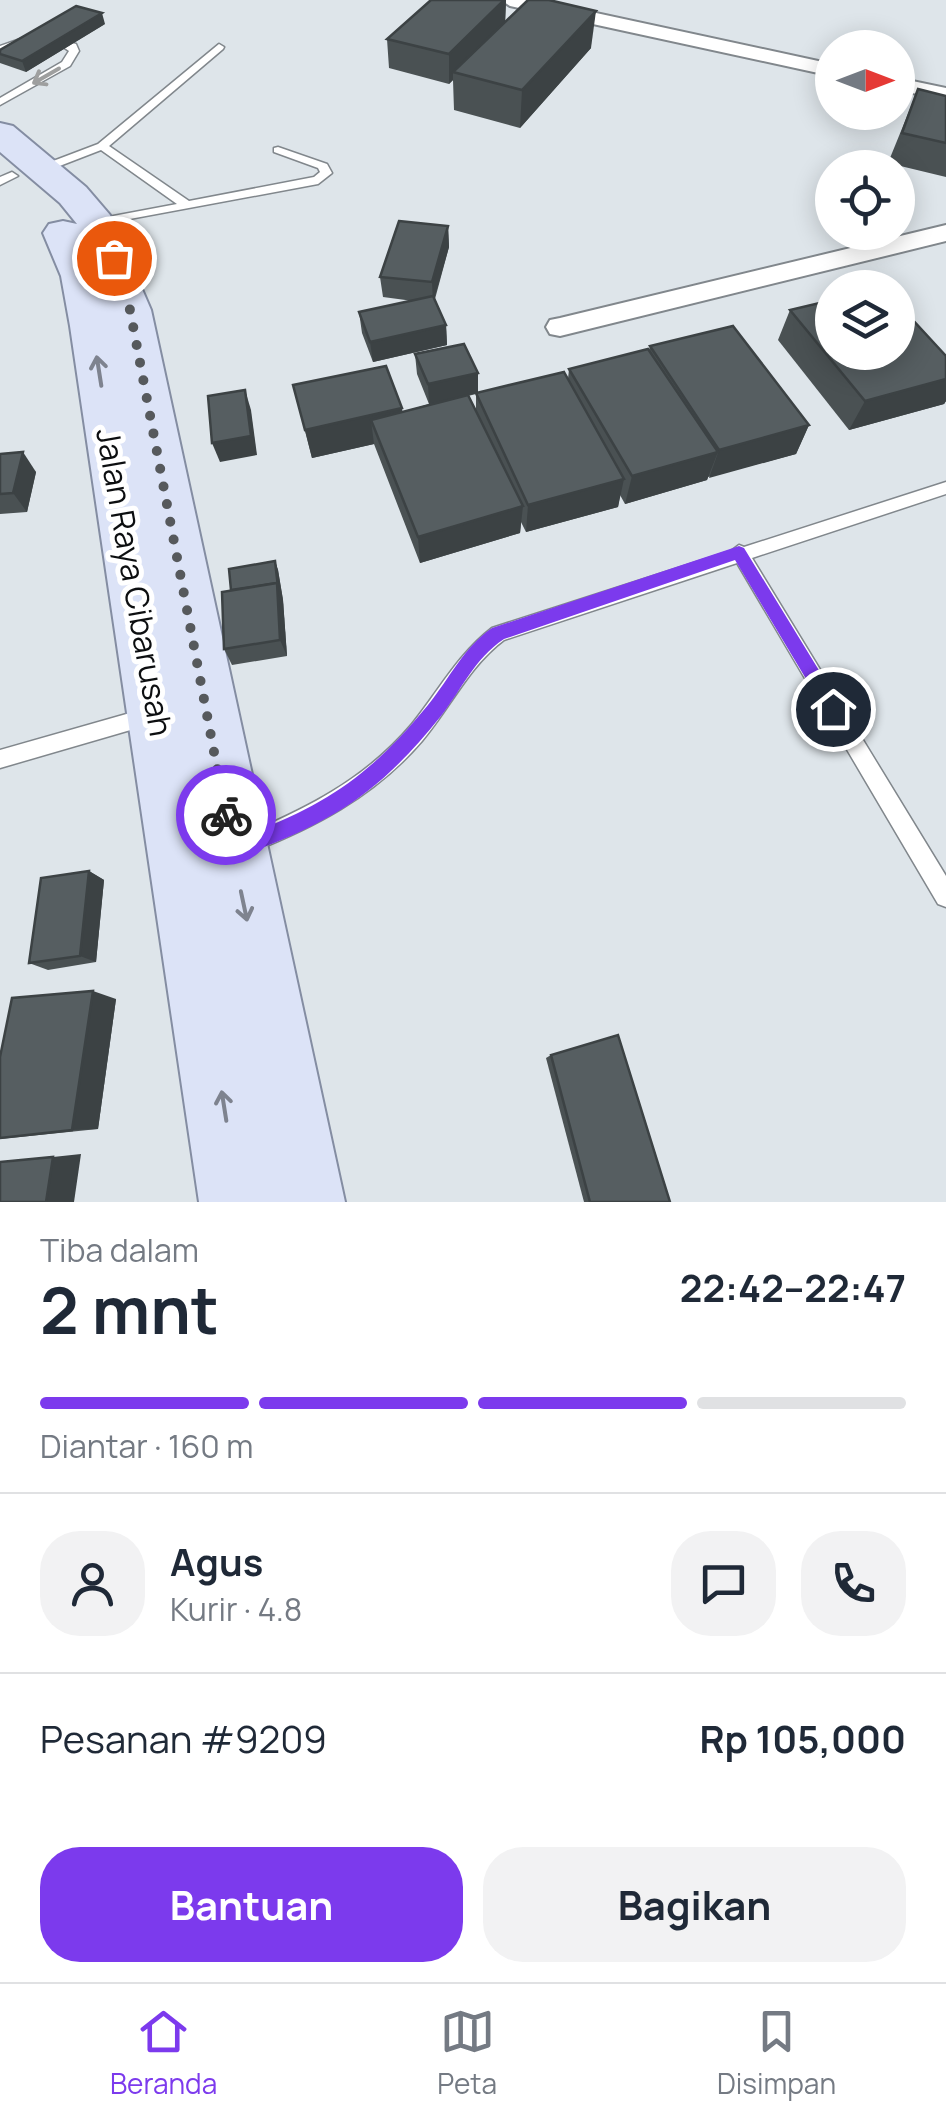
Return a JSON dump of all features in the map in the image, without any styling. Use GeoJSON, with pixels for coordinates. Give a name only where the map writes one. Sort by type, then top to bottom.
{"type":"FeatureCollection","features":[{"type":"Feature","properties":{"kind":"main road","name":"Jalan Raya Cibarusah"},"geometry":{"type":"LineString","coordinates":[[11,165],[74,195],[96,223],[114,258],[130,310],[208,864],[239,1202]]}},
{"type":"Feature","properties":{"kind":"main road","name":"Jalan Raya Cibarusah"},"geometry":{"type":"LineString","coordinates":[[11,165],[54,218],[82,276],[156,715],[208,864],[305,1202]]}},
{"type":"Feature","properties":{"kind":"street"},"geometry":{"type":"LineString","coordinates":[[510,0],[815,66]]}},
{"type":"Feature","properties":{"kind":"street"},"geometry":{"type":"LineString","coordinates":[[915,88],[946,94]]}},
{"type":"Feature","properties":{"kind":"street"},"geometry":{"type":"LineString","coordinates":[[560,326],[946,233]]}},
{"type":"Feature","properties":{"kind":"lane"},"geometry":{"type":"LineString","coordinates":[[0,50],[23,40],[41,38],[59,40],[74,51],[66,64],[0,102]]}},
{"type":"Feature","properties":{"kind":"lane"},"geometry":{"type":"LineString","coordinates":[[11,165],[102,146],[218,47]]}},
{"type":"Feature","properties":{"kind":"lane"},"geometry":{"type":"LineString","coordinates":[[102,146],[185,204]]}},
{"type":"Feature","properties":{"kind":"lane"},"geometry":{"type":"LineString","coordinates":[[96,223],[318,180],[326,173],[323,166],[278,150]]}},
{"type":"Feature","properties":{"kind":"lane"},"geometry":{"type":"LineString","coordinates":[[208,864],[301,824],[344,800],[384,766],[436,710],[478,648],[498,634],[739,552],[946,488]]}},
{"type":"Feature","properties":{"kind":"lane"},"geometry":{"type":"LineString","coordinates":[[739,552],[946,896]]}},
{"type":"Feature","properties":{"kind":"lane"},"geometry":{"type":"LineString","coordinates":[[0,759],[156,715]]}},
{"type":"Feature","properties":{"kind":"building"},"geometry":{"type":"Polygon","coordinates":[[[431,0],[504,0],[449,54],[387,39],[431,0]]]}},
{"type":"Feature","properties":{"kind":"building"},"geometry":{"type":"Polygon","coordinates":[[[528,0],[549,0],[596,11],[522,90],[453,72],[528,0]]]}},
{"type":"Feature","properties":{"kind":"building"},"geometry":{"type":"Polygon","coordinates":[[[76,6],[102,13],[22,61],[0,54],[0,50],[76,6]]]}},
{"type":"Feature","properties":{"kind":"building"},"geometry":{"type":"Polygon","coordinates":[[[918,89],[946,96],[946,143],[902,133],[915,130],[918,89]]]}},
{"type":"Feature","properties":{"kind":"building"},"geometry":{"type":"Polygon","coordinates":[[[399,221],[448,226],[432,282],[380,277],[399,221]]]}},
{"type":"Feature","properties":{"kind":"building"},"geometry":{"type":"Polygon","coordinates":[[[433,296],[446,325],[370,342],[359,312],[433,296]]]}},
{"type":"Feature","properties":{"kind":"building"},"geometry":{"type":"Polygon","coordinates":[[[815,304],[815,340],[790,310],[815,304]]]}},
{"type":"Feature","properties":{"kind":"building"},"geometry":{"type":"Polygon","coordinates":[[[915,322],[946,356],[946,379],[865,401],[839,370],[915,370],[915,322]]]}},
{"type":"Feature","properties":{"kind":"building"},"geometry":{"type":"Polygon","coordinates":[[[733,326],[809,425],[719,450],[650,346],[733,326]]]}},
{"type":"Feature","properties":{"kind":"building"},"geometry":{"type":"Polygon","coordinates":[[[464,344],[478,373],[428,384],[415,354],[464,344]]]}},
{"type":"Feature","properties":{"kind":"building"},"geometry":{"type":"Polygon","coordinates":[[[648,349],[718,452],[632,476],[569,369],[648,349]]]}},
{"type":"Feature","properties":{"kind":"building"},"geometry":{"type":"Polygon","coordinates":[[[386,366],[402,408],[305,430],[293,385],[386,366]]]}},
{"type":"Feature","properties":{"kind":"building"},"geometry":{"type":"Polygon","coordinates":[[[564,372],[624,479],[528,505],[476,393],[564,372]]]}},
{"type":"Feature","properties":{"kind":"building"},"geometry":{"type":"Polygon","coordinates":[[[245,390],[251,436],[212,443],[208,396],[245,390]]]}},
{"type":"Feature","properties":{"kind":"building"},"geometry":{"type":"Polygon","coordinates":[[[468,395],[523,506],[418,537],[371,420],[468,395]]]}},
{"type":"Feature","properties":{"kind":"building"},"geometry":{"type":"Polygon","coordinates":[[[23,452],[13,493],[0,494],[0,454],[23,452]]]}},
{"type":"Feature","properties":{"kind":"building"},"geometry":{"type":"Polygon","coordinates":[[[275,561],[278,587],[277,583],[231,590],[229,569],[275,561]]]}},
{"type":"Feature","properties":{"kind":"building"},"geometry":{"type":"Polygon","coordinates":[[[277,583],[280,640],[224,649],[222,592],[277,583]]]}},
{"type":"Feature","properties":{"kind":"building"},"geometry":{"type":"Polygon","coordinates":[[[89,871],[80,956],[29,963],[41,878],[89,871]]]}},
{"type":"Feature","properties":{"kind":"building"},"geometry":{"type":"Polygon","coordinates":[[[93,991],[72,1130],[0,1138],[0,1057],[12,998],[93,991]]]}},
{"type":"Feature","properties":{"kind":"building"},"geometry":{"type":"Polygon","coordinates":[[[618,1035],[670,1202],[590,1202],[551,1055],[618,1035]]]}},
{"type":"Feature","properties":{"kind":"building"},"geometry":{"type":"Polygon","coordinates":[[[53,1157],[46,1202],[0,1202],[0,1162],[53,1157]]]}},
{"type":"Feature","properties":{"kind":"way so far"},"geometry":{"type":"LineString","coordinates":[[114,258],[130,310],[226,815]]}},
{"type":"Feature","properties":{"kind":"route"},"geometry":{"type":"LineString","coordinates":[[226,815],[232,849],[301,824],[344,800],[384,766],[436,710],[464,664],[498,634],[739,552],[833,709]]}}]}
